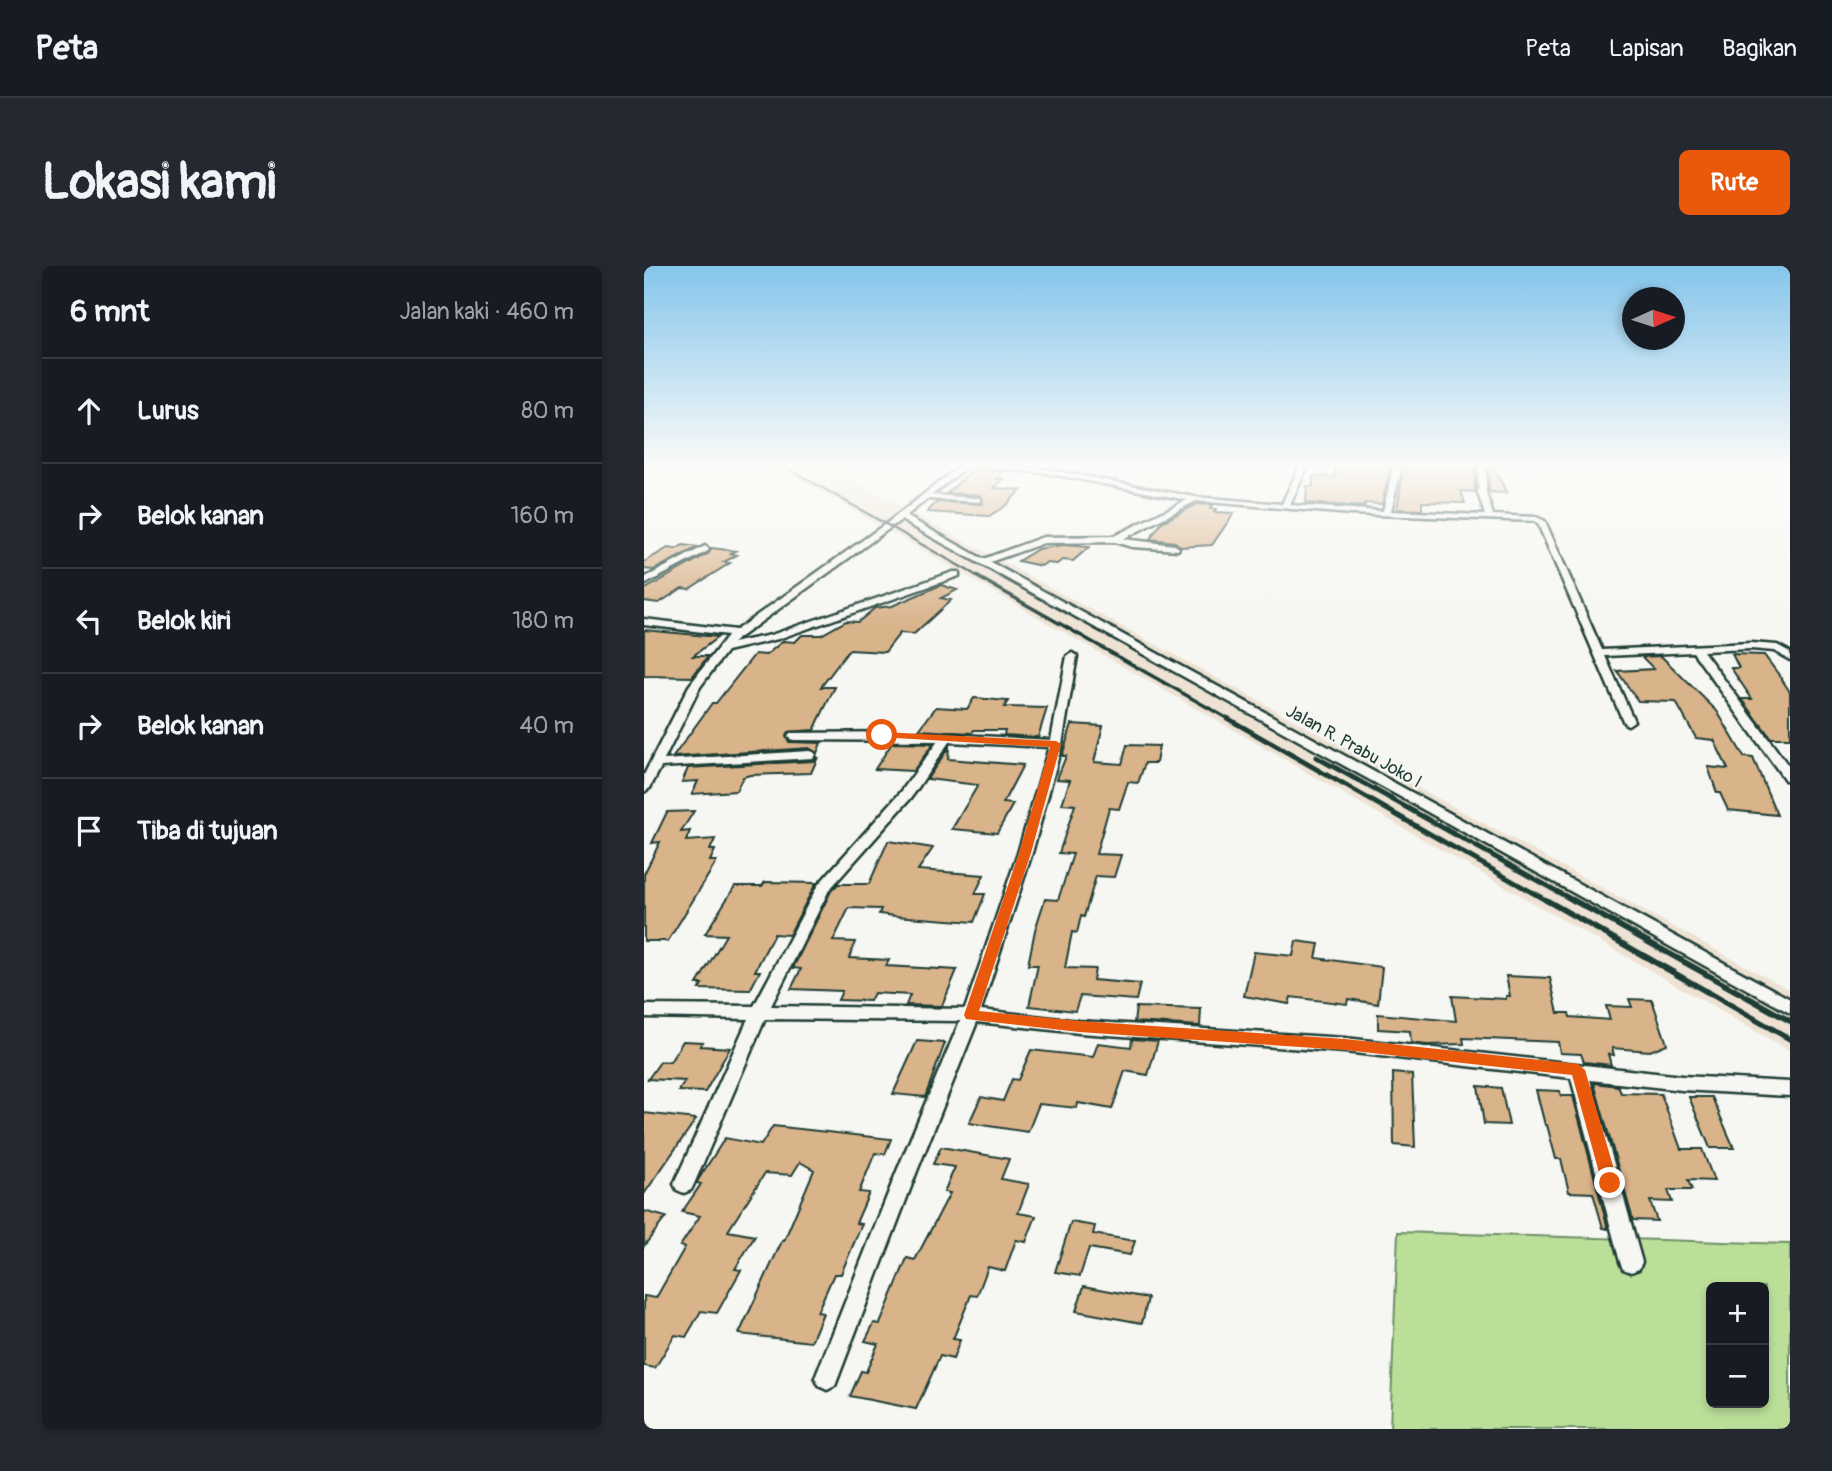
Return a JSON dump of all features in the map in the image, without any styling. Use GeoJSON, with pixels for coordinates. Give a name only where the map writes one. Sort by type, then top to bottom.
{"type":"FeatureCollection","features":[{"type":"Feature","properties":{"kind":"street"},"geometry":{"type":"LineString","coordinates":[[644,788],[695,686],[730,641],[898,519]]}},
{"type":"Feature","properties":{"kind":"street","name":"Jalan R. Prabu Joko I"},"geometry":{"type":"LineString","coordinates":[[905,519],[1790,1007]]}},
{"type":"Feature","properties":{"kind":"street"},"geometry":{"type":"LineString","coordinates":[[1116,539],[1155,519]]}},
{"type":"Feature","properties":{"kind":"street"},"geometry":{"type":"LineString","coordinates":[[1532,519],[1541,522],[1628,721]]}},
{"type":"Feature","properties":{"kind":"street"},"geometry":{"type":"LineString","coordinates":[[982,562],[1043,540],[1116,539],[1175,548]]}},
{"type":"Feature","properties":{"kind":"street"},"geometry":{"type":"LineString","coordinates":[[644,582],[705,549]]}},
{"type":"Feature","properties":{"kind":"street"},"geometry":{"type":"LineString","coordinates":[[644,622],[730,641],[774,636],[956,575]]}},
{"type":"Feature","properties":{"kind":"street"},"geometry":{"type":"LineString","coordinates":[[1599,653],[1769,647],[1777,648],[1790,657]]}},
{"type":"Feature","properties":{"kind":"street"},"geometry":{"type":"LineString","coordinates":[[1696,649],[1790,777]]}},
{"type":"Feature","properties":{"kind":"street"},"geometry":{"type":"LineString","coordinates":[[827,1378],[906,1171],[971,1015],[1025,853],[1056,744],[1072,656]]}},
{"type":"Feature","properties":{"kind":"street"},"geometry":{"type":"LineString","coordinates":[[794,737],[946,738],[1056,744]]}},
{"type":"Feature","properties":{"kind":"street"},"geometry":{"type":"LineString","coordinates":[[684,1184],[760,1011],[823,888],[906,795],[946,738]]}},
{"type":"Feature","properties":{"kind":"street"},"geometry":{"type":"LineString","coordinates":[[656,764],[809,755]]}},
{"type":"Feature","properties":{"kind":"street"},"geometry":{"type":"LineString","coordinates":[[644,1011],[971,1015],[1079,1027],[1345,1045],[1682,1083],[1790,1089]]}},
{"type":"Feature","properties":{"kind":"street"},"geometry":{"type":"LineString","coordinates":[[1578,1070],[1631,1262]]}},
{"type":"Feature","properties":{"kind":"shaded area"},"geometry":{"type":"Polygon","coordinates":[[[868,519],[925,519],[1790,990],[1790,1051],[868,519]]]}},
{"type":"Feature","properties":{"kind":"green space"},"geometry":{"type":"Polygon","coordinates":[[[1398,1232],[1790,1244],[1790,1429],[1390,1429],[1398,1232]]]}},
{"type":"Feature","properties":{"kind":"building"},"geometry":{"type":"Polygon","coordinates":[[[1167,519],[1230,519],[1212,545],[1181,547],[1175,542],[1150,539],[1162,522],[1167,519]]]}},
{"type":"Feature","properties":{"kind":"building"},"geometry":{"type":"Polygon","coordinates":[[[683,545],[698,547],[654,570],[644,569],[644,562],[668,548],[676,549],[683,545]]]}},
{"type":"Feature","properties":{"kind":"building"},"geometry":{"type":"Polygon","coordinates":[[[1062,545],[1089,547],[1073,561],[1062,560],[1057,564],[1046,563],[1041,566],[1018,561],[1038,549],[1062,545]]]}},
{"type":"Feature","properties":{"kind":"building"},"geometry":{"type":"Polygon","coordinates":[[[711,548],[736,551],[731,554],[737,555],[724,562],[730,563],[689,589],[682,588],[659,603],[644,601],[644,590],[709,553],[711,548]]]}},
{"type":"Feature","properties":{"kind":"building"},"geometry":{"type":"Polygon","coordinates":[[[941,585],[957,590],[941,598],[951,600],[914,634],[900,633],[885,652],[849,650],[821,687],[835,687],[814,730],[788,732],[786,737],[789,742],[821,743],[817,753],[809,748],[673,757],[712,703],[716,703],[755,654],[766,655],[783,641],[795,642],[802,635],[821,635],[846,621],[858,622],[875,608],[892,606],[941,585]]]}},
{"type":"Feature","properties":{"kind":"building"},"geometry":{"type":"Polygon","coordinates":[[[644,630],[718,637],[693,656],[708,656],[692,677],[644,676],[644,630]]]}},
{"type":"Feature","properties":{"kind":"building"},"geometry":{"type":"Polygon","coordinates":[[[1732,654],[1764,655],[1779,675],[1790,692],[1790,738],[1771,738],[1742,699],[1752,699],[1731,668],[1739,668],[1732,654]]]}},
{"type":"Feature","properties":{"kind":"building"},"geometry":{"type":"Polygon","coordinates":[[[1661,656],[1717,711],[1744,757],[1753,758],[1777,815],[1728,810],[1720,793],[1717,793],[1708,767],[1728,769],[1714,740],[1696,738],[1676,702],[1638,701],[1617,671],[1654,669],[1642,657],[1661,656]]]}},
{"type":"Feature","properties":{"kind":"building"},"geometry":{"type":"Polygon","coordinates":[[[974,698],[1008,701],[1004,707],[1047,708],[1038,737],[1004,735],[1005,730],[974,730],[972,733],[919,730],[936,707],[967,709],[974,698]]]}},
{"type":"Feature","properties":{"kind":"building"},"geometry":{"type":"Polygon","coordinates":[[[1072,724],[1103,726],[1094,762],[1122,764],[1127,745],[1159,746],[1156,763],[1145,763],[1138,783],[1128,782],[1119,809],[1109,808],[1096,854],[1121,855],[1114,877],[1096,876],[1084,917],[1081,916],[1077,933],[1072,932],[1065,968],[1095,969],[1093,980],[1140,984],[1136,1000],[1080,996],[1075,1011],[1029,1006],[1038,965],[1028,965],[1045,899],[1058,900],[1073,854],[1059,853],[1075,805],[1062,804],[1070,780],[1057,779],[1066,756],[1062,756],[1072,724]]]}},
{"type":"Feature","properties":{"kind":"building"},"geometry":{"type":"Polygon","coordinates":[[[892,743],[933,744],[913,771],[875,769],[892,743]]]}},
{"type":"Feature","properties":{"kind":"building"},"geometry":{"type":"Polygon","coordinates":[[[949,747],[948,759],[1023,765],[1003,803],[1013,804],[997,833],[952,829],[978,785],[927,779],[949,747]]]}},
{"type":"Feature","properties":{"kind":"building"},"geometry":{"type":"Polygon","coordinates":[[[818,757],[811,773],[750,775],[743,777],[736,791],[692,794],[698,781],[682,782],[688,768],[813,761],[818,757]]]}},
{"type":"Feature","properties":{"kind":"building"},"geometry":{"type":"Polygon","coordinates":[[[694,811],[681,832],[690,831],[686,841],[715,839],[710,850],[715,850],[710,861],[717,861],[668,941],[644,941],[644,874],[660,842],[652,843],[667,812],[694,811]]]}},
{"type":"Feature","properties":{"kind":"building"},"geometry":{"type":"Polygon","coordinates":[[[888,841],[933,848],[918,870],[984,875],[975,894],[985,894],[974,922],[895,916],[879,914],[881,909],[849,908],[833,941],[855,942],[849,958],[889,960],[886,966],[957,970],[942,1006],[906,1005],[910,995],[874,993],[870,1001],[838,1000],[842,991],[791,989],[801,969],[793,968],[831,891],[838,884],[869,884],[888,841]]]}},
{"type":"Feature","properties":{"kind":"building"},"geometry":{"type":"Polygon","coordinates":[[[765,882],[816,883],[789,935],[774,934],[755,971],[760,971],[750,990],[699,989],[702,984],[697,984],[726,935],[705,934],[735,886],[762,886],[765,882]]]}},
{"type":"Feature","properties":{"kind":"building"},"geometry":{"type":"Polygon","coordinates":[[[1296,941],[1319,944],[1316,958],[1382,967],[1378,1004],[1348,999],[1347,1004],[1291,997],[1289,1004],[1244,996],[1254,952],[1293,956],[1296,941]]]}},
{"type":"Feature","properties":{"kind":"building"},"geometry":{"type":"Polygon","coordinates":[[[1506,976],[1550,978],[1558,1013],[1569,1013],[1570,1017],[1610,1020],[1606,1006],[1632,1007],[1629,999],[1652,1000],[1667,1044],[1650,1051],[1612,1048],[1614,1055],[1608,1054],[1611,1065],[1584,1062],[1581,1054],[1560,1053],[1558,1042],[1463,1038],[1464,1044],[1427,1045],[1411,1043],[1410,1031],[1378,1029],[1378,1014],[1456,1021],[1452,996],[1506,999],[1506,996],[1510,996],[1506,976]]]}},
{"type":"Feature","properties":{"kind":"building"},"geometry":{"type":"Polygon","coordinates":[[[1136,1007],[1201,1009],[1200,1026],[1134,1022],[1136,1007]]]}},
{"type":"Feature","properties":{"kind":"building"},"geometry":{"type":"Polygon","coordinates":[[[1132,1039],[1158,1041],[1148,1075],[1125,1071],[1112,1109],[1078,1103],[1077,1108],[1039,1104],[1028,1132],[969,1123],[981,1097],[1003,1101],[1012,1079],[1018,1080],[1031,1050],[1093,1057],[1098,1043],[1131,1047],[1132,1039]]]}},
{"type":"Feature","properties":{"kind":"building"},"geometry":{"type":"Polygon","coordinates":[[[683,1041],[703,1042],[700,1046],[730,1048],[705,1092],[679,1091],[685,1081],[648,1079],[660,1062],[670,1062],[683,1041]]]}},
{"type":"Feature","properties":{"kind":"building"},"geometry":{"type":"Polygon","coordinates":[[[917,1041],[945,1043],[925,1097],[893,1094],[917,1041]]]}},
{"type":"Feature","properties":{"kind":"building"},"geometry":{"type":"Polygon","coordinates":[[[1393,1073],[1412,1075],[1415,1147],[1394,1145],[1393,1073]]]}},
{"type":"Feature","properties":{"kind":"building"},"geometry":{"type":"Polygon","coordinates":[[[1594,1083],[1618,1086],[1621,1093],[1661,1094],[1681,1149],[1702,1149],[1714,1181],[1688,1180],[1692,1190],[1668,1190],[1672,1202],[1650,1201],[1657,1221],[1633,1220],[1594,1083]]]}},
{"type":"Feature","properties":{"kind":"building"},"geometry":{"type":"Polygon","coordinates":[[[1478,1086],[1501,1088],[1509,1125],[1484,1124],[1478,1086]]]}},
{"type":"Feature","properties":{"kind":"building"},"geometry":{"type":"Polygon","coordinates":[[[1536,1090],[1560,1091],[1561,1096],[1573,1096],[1608,1229],[1603,1228],[1593,1193],[1569,1192],[1561,1159],[1556,1159],[1536,1090]]]}},
{"type":"Feature","properties":{"kind":"building"},"geometry":{"type":"Polygon","coordinates":[[[1689,1097],[1712,1097],[1734,1148],[1710,1148],[1689,1097]]]}},
{"type":"Feature","properties":{"kind":"building"},"geometry":{"type":"Polygon","coordinates":[[[644,1113],[696,1119],[644,1194],[644,1113]]]}},
{"type":"Feature","properties":{"kind":"building"},"geometry":{"type":"Polygon","coordinates":[[[773,1126],[891,1139],[885,1154],[875,1153],[859,1192],[869,1193],[856,1223],[862,1224],[841,1274],[834,1274],[817,1312],[823,1313],[811,1342],[739,1334],[784,1241],[814,1170],[800,1162],[792,1175],[765,1173],[728,1231],[755,1236],[735,1269],[741,1270],[717,1313],[701,1311],[686,1337],[675,1335],[655,1368],[644,1366],[644,1296],[656,1298],[685,1247],[680,1246],[700,1216],[682,1212],[701,1184],[697,1183],[698,1180],[725,1138],[761,1145],[773,1126]]]}},
{"type":"Feature","properties":{"kind":"building"},"geometry":{"type":"Polygon","coordinates":[[[941,1147],[1009,1159],[1001,1179],[1029,1184],[1018,1213],[1036,1216],[1026,1242],[1016,1240],[1005,1271],[988,1267],[977,1296],[971,1295],[953,1339],[960,1340],[953,1359],[940,1356],[916,1409],[850,1396],[861,1371],[866,1372],[878,1344],[865,1341],[874,1323],[880,1324],[907,1258],[915,1260],[950,1193],[944,1192],[955,1167],[933,1164],[941,1147]]]}},
{"type":"Feature","properties":{"kind":"building"},"geometry":{"type":"Polygon","coordinates":[[[644,1211],[666,1217],[644,1246],[644,1211]]]}},
{"type":"Feature","properties":{"kind":"building"},"geometry":{"type":"Polygon","coordinates":[[[1071,1222],[1095,1226],[1093,1234],[1135,1241],[1130,1255],[1089,1248],[1080,1276],[1055,1272],[1071,1222]]]}},
{"type":"Feature","properties":{"kind":"building"},"geometry":{"type":"Polygon","coordinates":[[[1084,1286],[1148,1298],[1142,1323],[1076,1311],[1084,1286]]]}},
{"type":"Feature","properties":{"kind":"railway"},"geometry":{"type":"LineString","coordinates":[[877,519],[979,577]]}},
{"type":"Feature","properties":{"kind":"railway"},"geometry":{"type":"LineString","coordinates":[[976,576],[1230,720]]}},
{"type":"Feature","properties":{"kind":"railway"},"geometry":{"type":"LineString","coordinates":[[1227,718],[1549,902]]}},
{"type":"Feature","properties":{"kind":"railway"},"geometry":{"type":"LineString","coordinates":[[1316,757],[1576,902]]}},
{"type":"Feature","properties":{"kind":"railway"},"geometry":{"type":"LineString","coordinates":[[1546,900],[1790,1039]]}},
{"type":"Feature","properties":{"kind":"railway"},"geometry":{"type":"LineString","coordinates":[[1573,900],[1790,1021]]}},
{"type":"Feature","properties":{"kind":"route"},"geometry":{"type":"LineString","coordinates":[[882,735],[1056,744],[1025,853],[971,1015],[1079,1027],[1345,1045],[1578,1070],[1610,1183]]}}]}
